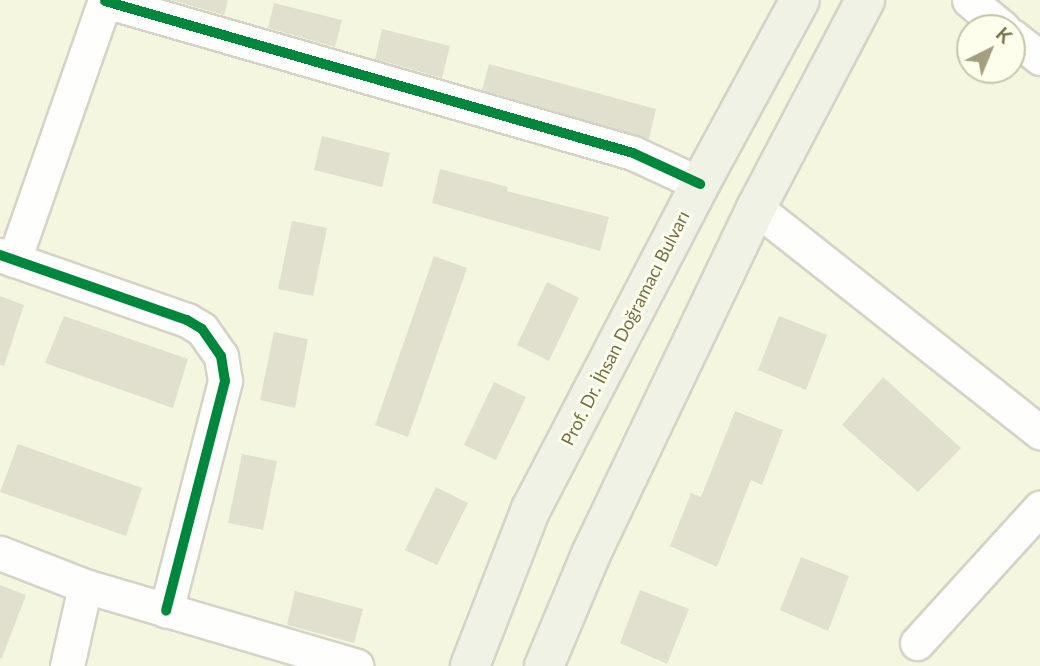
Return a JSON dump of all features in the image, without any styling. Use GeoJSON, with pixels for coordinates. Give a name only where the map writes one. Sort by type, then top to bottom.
{"type":"FeatureCollection","features":[{"type":"Feature","properties":{"kind":"main road","name":"Prof. Dr. İhsan Doğramacı Bulvarı"},"geometry":{"type":"LineString","coordinates":[[470,666],[531,509],[700,184],[800,0]]}},
{"type":"Feature","properties":{"kind":"main road"},"geometry":{"type":"LineString","coordinates":[[544,666],[592,554],[757,208],[864,0]]}},
{"type":"Feature","properties":{"kind":"street"},"geometry":{"type":"LineString","coordinates":[[166,611],[225,381],[221,356],[202,330],[187,320],[7,258],[105,0],[633,153],[700,184]]}},
{"type":"Feature","properties":{"kind":"street"},"geometry":{"type":"LineString","coordinates":[[969,0],[986,14]]}},
{"type":"Feature","properties":{"kind":"street"},"geometry":{"type":"LineString","coordinates":[[1026,47],[1040,58]]}},
{"type":"Feature","properties":{"kind":"street"},"geometry":{"type":"LineString","coordinates":[[757,208],[1040,432]]}},
{"type":"Feature","properties":{"kind":"street"},"geometry":{"type":"LineString","coordinates":[[917,643],[1040,508]]}},
{"type":"Feature","properties":{"kind":"street"},"geometry":{"type":"LineString","coordinates":[[0,553],[85,586],[356,666]]}},
{"type":"Feature","properties":{"kind":"street"},"geometry":{"type":"LineString","coordinates":[[67,666],[85,586]]}},
{"type":"Feature","properties":{"kind":"shaded area"},"geometry":{"type":"Polygon","coordinates":[[[0,0],[1040,0],[1040,666],[0,666],[0,0]]]}},
{"type":"Feature","properties":{"kind":"building"},"geometry":{"type":"Polygon","coordinates":[[[171,0],[228,0],[224,15],[171,0]]]}},
{"type":"Feature","properties":{"kind":"building"},"geometry":{"type":"Polygon","coordinates":[[[274,3],[342,20],[335,47],[268,28],[274,3]]]}},
{"type":"Feature","properties":{"kind":"building"},"geometry":{"type":"Polygon","coordinates":[[[382,29],[450,46],[442,78],[375,59],[382,29]]]}},
{"type":"Feature","properties":{"kind":"building"},"geometry":{"type":"Polygon","coordinates":[[[489,64],[656,109],[649,139],[482,90],[489,64]]]}},
{"type":"Feature","properties":{"kind":"building"},"geometry":{"type":"Polygon","coordinates":[[[322,136],[390,153],[382,187],[314,170],[322,136]]]}},
{"type":"Feature","properties":{"kind":"building"},"geometry":{"type":"Polygon","coordinates":[[[440,169],[508,187],[507,191],[609,217],[600,251],[432,203],[440,169]]]}},
{"type":"Feature","properties":{"kind":"building"},"geometry":{"type":"Polygon","coordinates":[[[292,221],[327,228],[313,296],[278,289],[292,221]]]}},
{"type":"Feature","properties":{"kind":"building"},"geometry":{"type":"Polygon","coordinates":[[[434,256],[467,268],[408,437],[375,425],[434,256]]]}},
{"type":"Feature","properties":{"kind":"building"},"geometry":{"type":"Polygon","coordinates":[[[547,282],[579,298],[549,361],[517,345],[547,282]]]}},
{"type":"Feature","properties":{"kind":"building"},"geometry":{"type":"Polygon","coordinates":[[[0,296],[24,305],[4,366],[0,365],[0,296]]]}},
{"type":"Feature","properties":{"kind":"building"},"geometry":{"type":"Polygon","coordinates":[[[64,316],[188,359],[173,408],[45,363],[64,316]]]}},
{"type":"Feature","properties":{"kind":"building"},"geometry":{"type":"Polygon","coordinates":[[[779,316],[827,335],[806,390],[758,370],[779,316]]]}},
{"type":"Feature","properties":{"kind":"building"},"geometry":{"type":"Polygon","coordinates":[[[274,332],[308,339],[295,408],[260,400],[274,332]]]}},
{"type":"Feature","properties":{"kind":"building"},"geometry":{"type":"Polygon","coordinates":[[[883,377],[961,448],[918,492],[842,425],[883,377]]]}},
{"type":"Feature","properties":{"kind":"building"},"geometry":{"type":"Polygon","coordinates":[[[494,382],[526,397],[496,460],[464,445],[494,382]]]}},
{"type":"Feature","properties":{"kind":"building"},"geometry":{"type":"Polygon","coordinates":[[[735,411],[783,430],[762,485],[751,480],[717,567],[670,546],[691,493],[701,497],[735,411]]]}},
{"type":"Feature","properties":{"kind":"building"},"geometry":{"type":"Polygon","coordinates":[[[18,444],[142,488],[126,536],[0,492],[18,444]]]}},
{"type":"Feature","properties":{"kind":"building"},"geometry":{"type":"Polygon","coordinates":[[[242,454],[277,461],[263,530],[228,523],[242,454]]]}},
{"type":"Feature","properties":{"kind":"building"},"geometry":{"type":"Polygon","coordinates":[[[436,487],[468,503],[437,565],[405,550],[436,487]]]}},
{"type":"Feature","properties":{"kind":"building"},"geometry":{"type":"Polygon","coordinates":[[[801,557],[849,576],[828,631],[780,610],[801,557]]]}},
{"type":"Feature","properties":{"kind":"building"},"geometry":{"type":"Polygon","coordinates":[[[0,585],[26,595],[2,658],[0,658],[0,585]]]}},
{"type":"Feature","properties":{"kind":"building"},"geometry":{"type":"Polygon","coordinates":[[[640,590],[689,609],[667,664],[620,643],[640,590]]]}},
{"type":"Feature","properties":{"kind":"building"},"geometry":{"type":"Polygon","coordinates":[[[295,591],[363,609],[354,643],[287,625],[295,591]]]}},
{"type":"Feature","properties":{"kind":"cycle path"},"geometry":{"type":"LineString","coordinates":[[105,1],[633,153],[700,184]]}},
{"type":"Feature","properties":{"kind":"cycle path"},"geometry":{"type":"LineString","coordinates":[[0,255],[187,320],[202,329],[221,356],[225,381],[166,611]]}}]}
